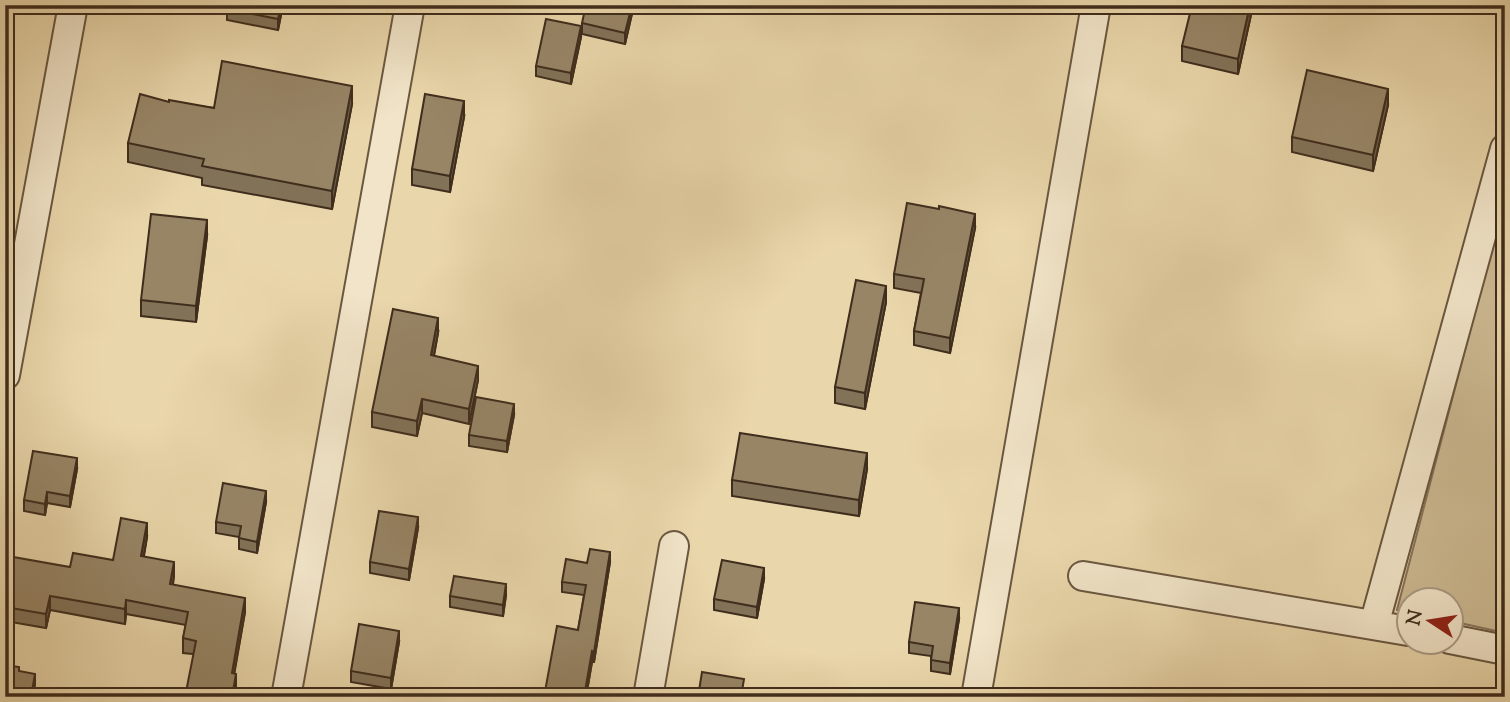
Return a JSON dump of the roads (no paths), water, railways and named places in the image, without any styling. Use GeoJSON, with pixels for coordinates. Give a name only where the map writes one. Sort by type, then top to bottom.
{"type":"FeatureCollection","features":[{"type":"Feature","properties":{"kind":"street"},"geometry":{"type":"LineString","coordinates":[[5,375],[73,5]]}},
{"type":"Feature","properties":{"kind":"street"},"geometry":{"type":"LineString","coordinates":[[286,697],[410,5]]}},
{"type":"Feature","properties":{"kind":"street"},"geometry":{"type":"LineString","coordinates":[[976,697],[1096,5]]}},
{"type":"Feature","properties":{"kind":"street"},"geometry":{"type":"LineString","coordinates":[[1374,625],[1505,149]]}},
{"type":"Feature","properties":{"kind":"street"},"geometry":{"type":"LineString","coordinates":[[648,697],[674,546]]}},
{"type":"Feature","properties":{"kind":"street"},"geometry":{"type":"LineString","coordinates":[[1083,576],[1394,628]]}},
{"type":"Feature","properties":{"kind":"street"},"geometry":{"type":"LineString","coordinates":[[1464,642],[1505,650]]}}]}
